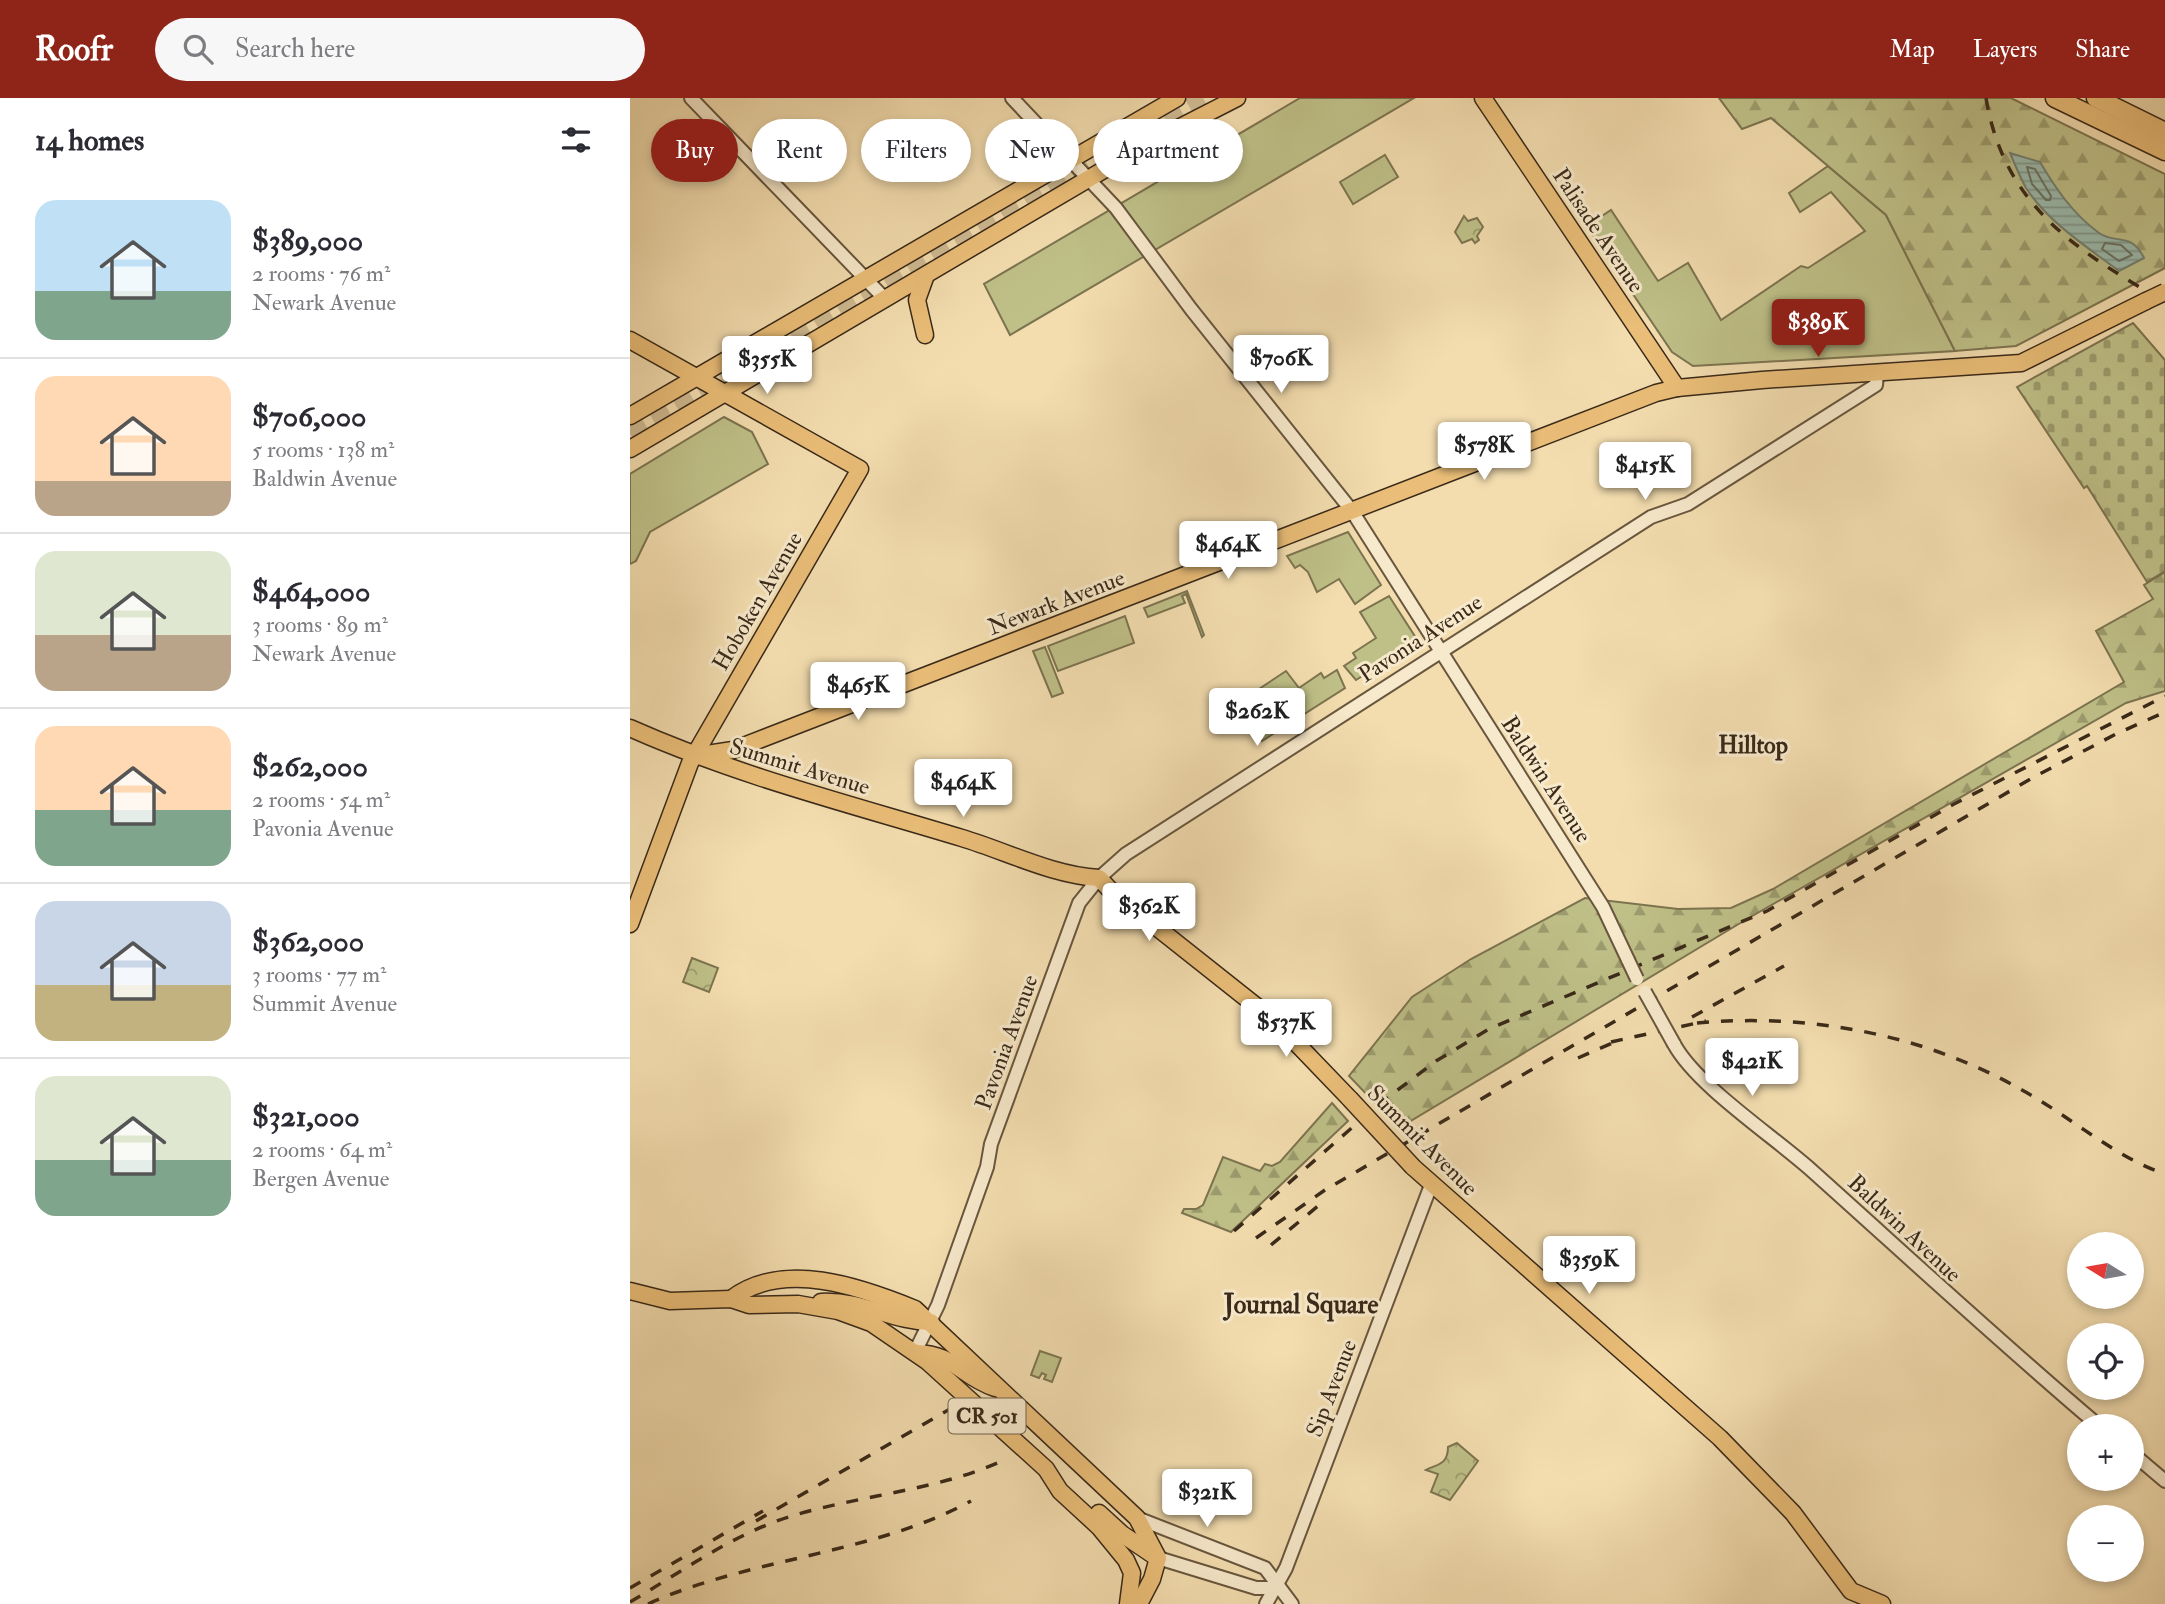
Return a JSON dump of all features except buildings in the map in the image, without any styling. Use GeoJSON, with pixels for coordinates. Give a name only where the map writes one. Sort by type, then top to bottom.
{"type":"FeatureCollection","features":[{"type":"Feature","properties":{"kind":"highway"},"geometry":{"type":"LineString","coordinates":[[2055,98],[2165,152]]}},
{"type":"Feature","properties":{"kind":"highway"},"geometry":{"type":"LineString","coordinates":[[2096,98],[2165,132]]}},
{"type":"Feature","properties":{"kind":"main road"},"geometry":{"type":"LineString","coordinates":[[1079,155],[1177,98]]}},
{"type":"Feature","properties":{"kind":"main road"},"geometry":{"type":"LineString","coordinates":[[630,449],[1090,178],[1237,98]]}},
{"type":"Feature","properties":{"kind":"main road","name":"Palisade Avenue"},"geometry":{"type":"LineString","coordinates":[[1483,98],[1677,388]]}},
{"type":"Feature","properties":{"kind":"main road"},"geometry":{"type":"LineString","coordinates":[[630,416],[1033,182]]}},
{"type":"Feature","properties":{"kind":"main road"},"geometry":{"type":"LineString","coordinates":[[925,335],[917,300],[926,275]]}},
{"type":"Feature","properties":{"kind":"main road","name":"Newark Avenue"},"geometry":{"type":"LineString","coordinates":[[694,756],[733,750],[1243,556],[1656,393],[1677,388],[2021,363],[2165,292]]}},
{"type":"Feature","properties":{"kind":"main road"},"geometry":{"type":"LineString","coordinates":[[630,340],[725,394]]}},
{"type":"Feature","properties":{"kind":"main road","name":"Hoboken Avenue"},"geometry":{"type":"LineString","coordinates":[[694,756],[860,469],[725,394]]}},
{"type":"Feature","properties":{"kind":"main road","name":"Summit Avenue"},"geometry":{"type":"LineString","coordinates":[[630,728],[694,756],[820,799],[987,846],[1075,876],[1099,878],[1111,891],[1275,1021],[1431,1185],[1720,1438],[1793,1513],[1851,1591],[1882,1604]]}},
{"type":"Feature","properties":{"kind":"main road"},"geometry":{"type":"LineString","coordinates":[[630,924],[694,756]]}},
{"type":"Feature","properties":{"kind":"main road","name":"CR 501"},"geometry":{"type":"LineString","coordinates":[[731,1299],[759,1283],[821,1281],[887,1298],[915,1309],[1137,1518],[1158,1558]]}},
{"type":"Feature","properties":{"kind":"main road","name":"CR 501"},"geometry":{"type":"LineString","coordinates":[[630,1291],[670,1301],[731,1299],[749,1305],[798,1304],[838,1311],[871,1323],[915,1352],[1046,1469],[1060,1491],[1104,1532],[1126,1560],[1132,1573],[1128,1604]]}},
{"type":"Feature","properties":{"kind":"main road"},"geometry":{"type":"LineString","coordinates":[[798,1304],[846,1301],[909,1321],[931,1322]]}},
{"type":"Feature","properties":{"kind":"main road"},"geometry":{"type":"LineString","coordinates":[[915,1352],[940,1355],[972,1380],[998,1389]]}},
{"type":"Feature","properties":{"kind":"main road"},"geometry":{"type":"LineString","coordinates":[[1046,1469],[1065,1482],[1122,1534],[1158,1558],[1139,1604]]}},
{"type":"Feature","properties":{"kind":"street"},"geometry":{"type":"LineString","coordinates":[[691,98],[885,299]]}},
{"type":"Feature","properties":{"kind":"street","name":"Baldwin Avenue"},"geometry":{"type":"LineString","coordinates":[[1012,98],[1033,119]]}},
{"type":"Feature","properties":{"kind":"street","name":"Baldwin Avenue"},"geometry":{"type":"LineString","coordinates":[[1079,166],[1116,208],[1191,309],[1352,511],[1603,907],[1637,978],[1681,1057],[1701,1077],[1810,1168],[1979,1324],[2085,1414]]}},
{"type":"Feature","properties":{"kind":"street","name":"Pavonia Avenue"},"geometry":{"type":"LineString","coordinates":[[915,1352],[931,1322],[987,1167],[991,1144],[1079,903],[1099,878],[1126,854],[1439,650],[1651,517],[1688,504],[1876,385],[1877,374]]}},
{"type":"Feature","properties":{"kind":"street","name":"Sip Avenue"},"geometry":{"type":"LineString","coordinates":[[1266,1604],[1278,1588],[1431,1185]]}},
{"type":"Feature","properties":{"kind":"street"},"geometry":{"type":"LineString","coordinates":[[2144,1464],[2165,1482]]}},
{"type":"Feature","properties":{"kind":"street"},"geometry":{"type":"LineString","coordinates":[[1137,1518],[1265,1567],[1292,1604]]}},
{"type":"Feature","properties":{"kind":"street"},"geometry":{"type":"LineString","coordinates":[[1158,1558],[1256,1588],[1278,1588]]}},
{"type":"Feature","properties":{"kind":"green space"},"geometry":{"type":"Polygon","coordinates":[[[1300,98],[1414,98],[1010,335],[984,284],[1157,182],[1243,182],[1243,132],[1300,98]]]}},
{"type":"Feature","properties":{"kind":"green space"},"geometry":{"type":"Polygon","coordinates":[[[1719,98],[2011,98],[2165,174],[2165,268],[2016,346],[1955,351],[1886,215],[1771,118],[1742,129],[1719,98]]]}},
{"type":"Feature","properties":{"kind":"green space"},"geometry":{"type":"Polygon","coordinates":[[[1385,155],[1398,177],[1353,204],[1340,182],[1385,155]]]}},
{"type":"Feature","properties":{"kind":"green space"},"geometry":{"type":"Polygon","coordinates":[[[1828,166],[1886,215],[1955,351],[1693,366],[1672,352],[1587,226],[1611,210],[1658,281],[1688,263],[1721,320],[1801,266],[1808,268],[1865,231],[1831,192],[1800,212],[1789,193],[1828,166]]]}},
{"type":"Feature","properties":{"kind":"green space"},"geometry":{"type":"Polygon","coordinates":[[[1464,216],[1468,221],[1477,218],[1483,227],[1477,236],[1479,240],[1475,243],[1472,239],[1462,243],[1455,232],[1464,216]]]}},
{"type":"Feature","properties":{"kind":"green space"},"geometry":{"type":"Polygon","coordinates":[[[2133,323],[2165,360],[2165,571],[2147,582],[2087,486],[2084,488],[2017,387],[2133,323]]]}},
{"type":"Feature","properties":{"kind":"green space"},"geometry":{"type":"Polygon","coordinates":[[[724,417],[752,432],[768,464],[650,532],[636,561],[630,564],[630,474],[724,417]]]}},
{"type":"Feature","properties":{"kind":"green space"},"geometry":{"type":"Polygon","coordinates":[[[1348,532],[1381,585],[1355,604],[1339,579],[1317,592],[1308,572],[1300,565],[1295,568],[1287,556],[1348,532]]]}},
{"type":"Feature","properties":{"kind":"green space"},"geometry":{"type":"Polygon","coordinates":[[[2165,572],[2165,691],[2126,703],[1747,919],[1399,1128],[1349,1076],[1412,997],[1471,959],[1585,898],[1678,909],[1731,908],[1773,889],[2124,682],[2096,631],[2153,599],[2144,585],[2165,572]]]}},
{"type":"Feature","properties":{"kind":"green space"},"geometry":{"type":"Polygon","coordinates":[[[1187,591],[1204,635],[1202,637],[1186,594],[1182,596],[1185,603],[1148,617],[1144,608],[1187,591]]]}},
{"type":"Feature","properties":{"kind":"green space"},"geometry":{"type":"Polygon","coordinates":[[[1389,596],[1418,641],[1356,680],[1344,666],[1356,658],[1353,653],[1376,638],[1360,612],[1389,596]]]}},
{"type":"Feature","properties":{"kind":"green space"},"geometry":{"type":"Polygon","coordinates":[[[1125,616],[1134,643],[1058,671],[1048,646],[1125,616]]]}},
{"type":"Feature","properties":{"kind":"green space"},"geometry":{"type":"Polygon","coordinates":[[[1045,647],[1063,693],[1052,697],[1033,651],[1045,647]]]}},
{"type":"Feature","properties":{"kind":"green space"},"geometry":{"type":"Polygon","coordinates":[[[1337,670],[1345,688],[1262,741],[1260,737],[1256,739],[1235,705],[1286,671],[1299,688],[1321,673],[1324,678],[1337,670]]]}},
{"type":"Feature","properties":{"kind":"green space"},"geometry":{"type":"Polygon","coordinates":[[[692,958],[718,968],[709,992],[683,982],[692,958]]]}},
{"type":"Feature","properties":{"kind":"green space"},"geometry":{"type":"Polygon","coordinates":[[[1332,1103],[1348,1121],[1231,1232],[1182,1213],[1184,1209],[1196,1209],[1203,1205],[1223,1157],[1260,1171],[1265,1164],[1272,1166],[1280,1162],[1332,1103]]]}},
{"type":"Feature","properties":{"kind":"green space"},"geometry":{"type":"Polygon","coordinates":[[[1040,1351],[1061,1358],[1052,1382],[1044,1379],[1046,1375],[1042,1373],[1039,1378],[1031,1375],[1040,1351]]]}},
{"type":"Feature","properties":{"kind":"green space"},"geometry":{"type":"Polygon","coordinates":[[[1457,1443],[1478,1461],[1450,1500],[1431,1492],[1438,1474],[1426,1470],[1444,1461],[1448,1447],[1457,1443]]]}},
{"type":"Feature","properties":{"kind":"water"},"geometry":{"type":"Polygon","coordinates":[[[2010,153],[2040,162],[2081,218],[2105,236],[2134,244],[2144,258],[2119,271],[2081,243],[2035,200],[2024,184],[2010,153]]]}},
{"type":"Feature","properties":{"kind":"tunnel"},"geometry":{"type":"LineString","coordinates":[[630,434],[1203,98]]}},
{"type":"Feature","properties":{"kind":"railway"},"geometry":{"type":"LineString","coordinates":[[1986,98],[1995,136],[2009,169],[2028,197],[2050,222],[2075,244],[2165,302]]}},
{"type":"Feature","properties":{"kind":"railway"},"geometry":{"type":"LineString","coordinates":[[1234,1231],[1379,1104],[1436,1061],[1489,1029],[1767,911],[1954,804],[2165,696]]}},
{"type":"Feature","properties":{"kind":"railway"},"geometry":{"type":"LineString","coordinates":[[1256,1238],[1325,1190],[2034,777],[2165,712]]}},
{"type":"Feature","properties":{"kind":"railway"},"geometry":{"type":"LineString","coordinates":[[1692,1017],[1784,966]]}},
{"type":"Feature","properties":{"kind":"railway"},"geometry":{"type":"LineString","coordinates":[[1611,1042],[1706,1021]]}},
{"type":"Feature","properties":{"kind":"railway"},"geometry":{"type":"LineString","coordinates":[[1697,1023],[1781,1021],[1865,1032],[1906,1042],[1946,1055],[2022,1090],[2128,1158],[2165,1174]]}},
{"type":"Feature","properties":{"kind":"railway"},"geometry":{"type":"LineString","coordinates":[[1578,1058],[1619,1040]]}},
{"type":"Feature","properties":{"kind":"railway"},"geometry":{"type":"LineString","coordinates":[[1271,1245],[1324,1201]]}},
{"type":"Feature","properties":{"kind":"railway"},"geometry":{"type":"LineString","coordinates":[[756,1521],[950,1409]]}},
{"type":"Feature","properties":{"kind":"railway"},"geometry":{"type":"LineString","coordinates":[[630,1602],[710,1553],[773,1522],[821,1508],[926,1486],[1002,1461]]}},
{"type":"Feature","properties":{"kind":"railway"},"geometry":{"type":"LineString","coordinates":[[648,1604],[728,1576],[893,1533],[933,1519],[971,1501]]}},
{"type":"Feature","properties":{"kind":"railway"},"geometry":{"type":"LineString","coordinates":[[630,1588],[763,1511]]}},
{"type":"Feature","properties":{"kind":"district","name":"Hilltop"},"geometry":{"type":"Point","coordinates":[1753,745]}},
{"type":"Feature","properties":{"kind":"district","name":"Journal Square"},"geometry":{"type":"Point","coordinates":[1301,1304]}}]}
